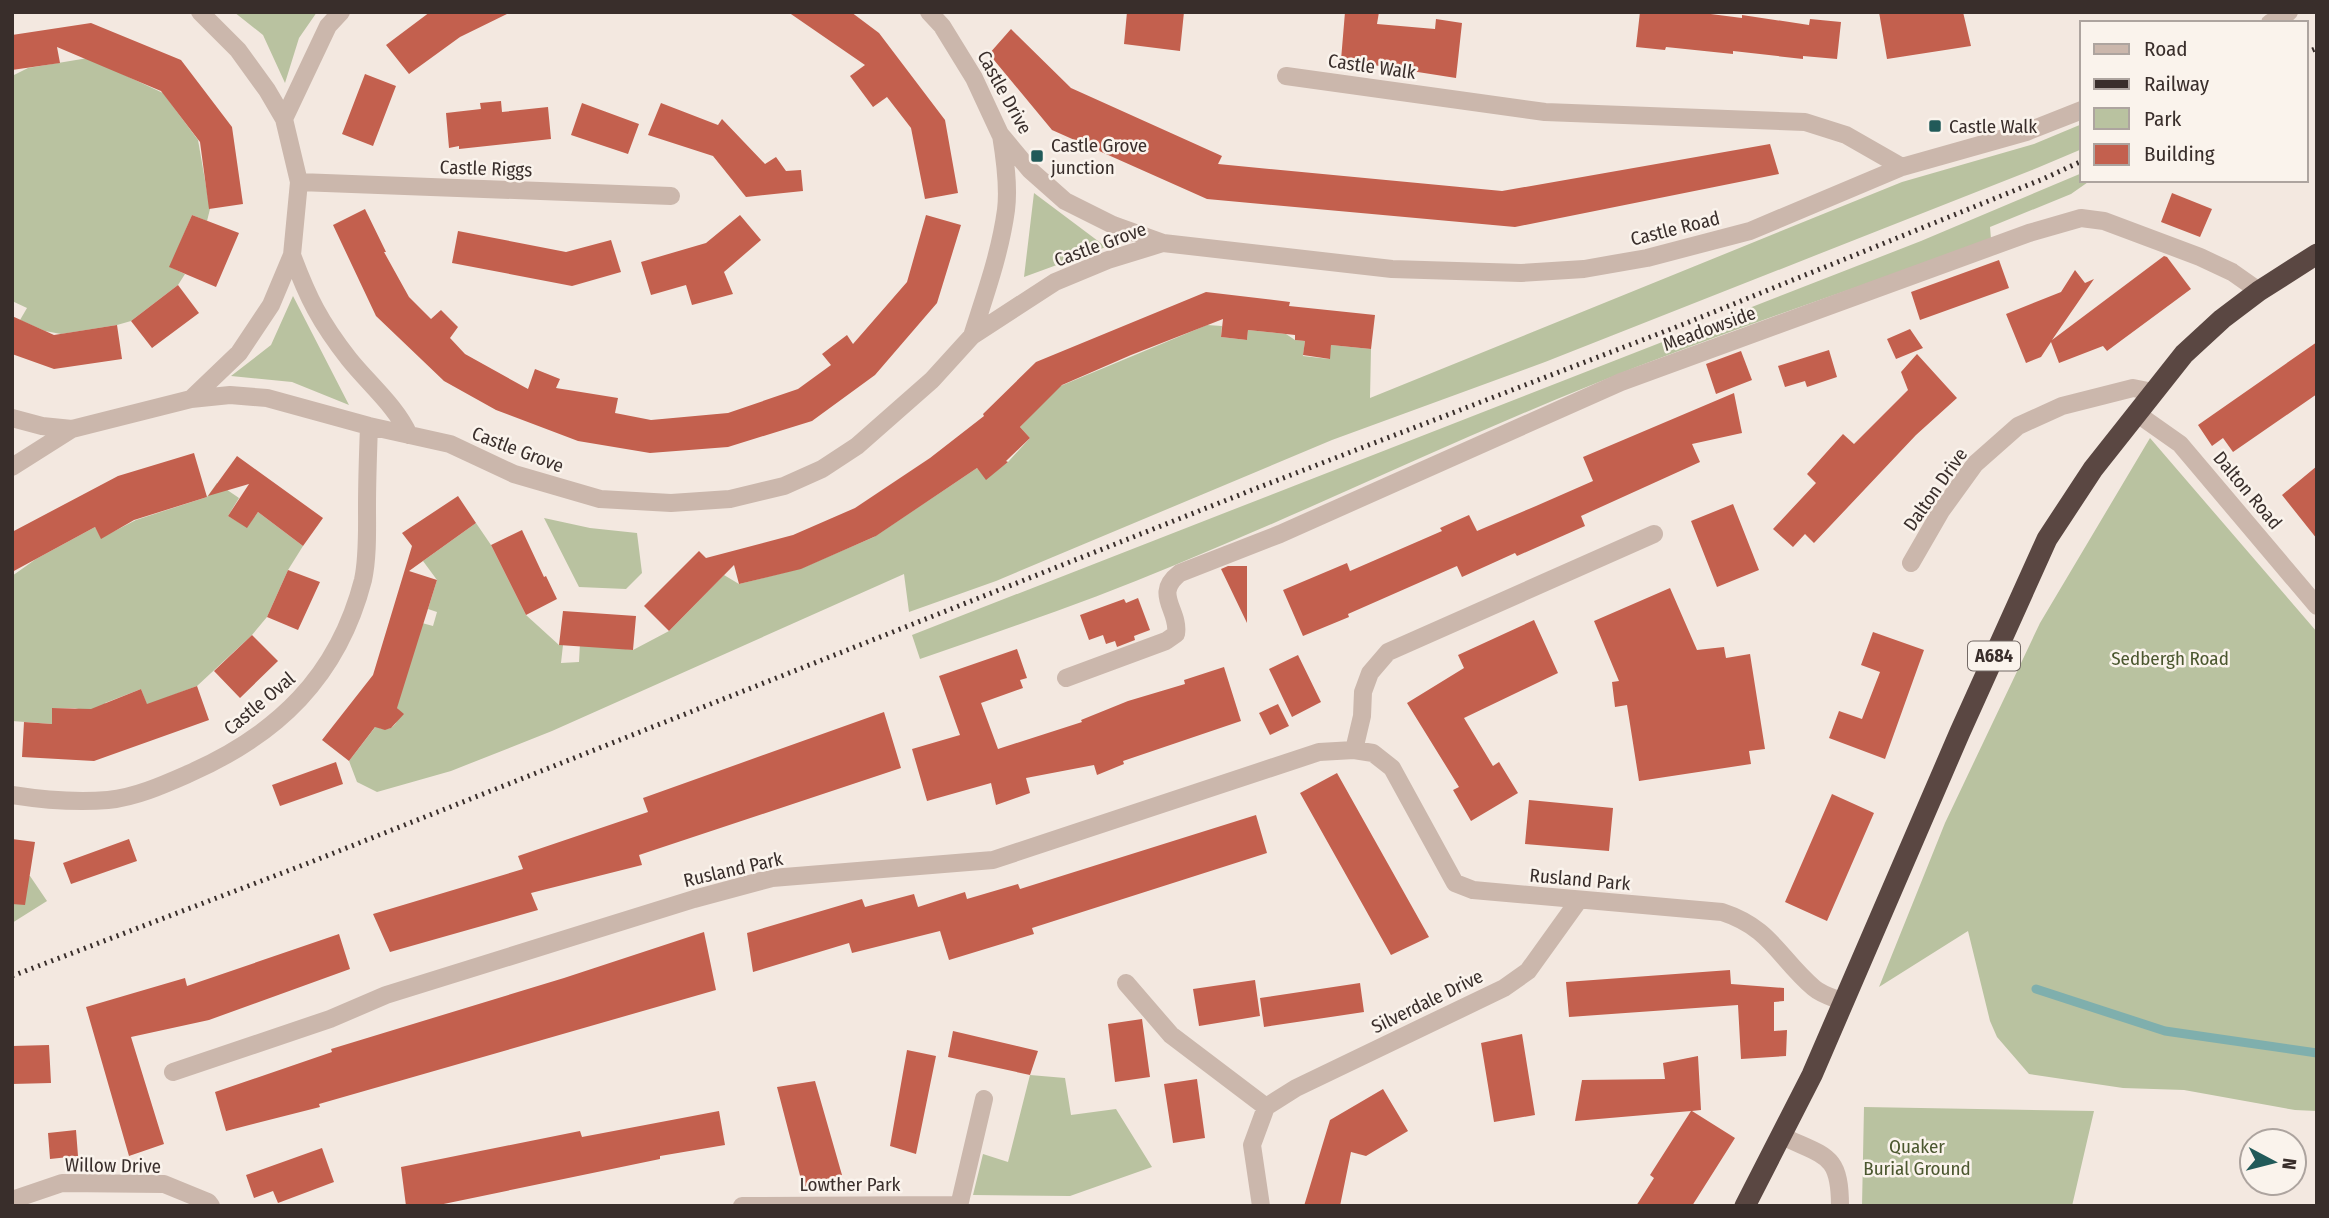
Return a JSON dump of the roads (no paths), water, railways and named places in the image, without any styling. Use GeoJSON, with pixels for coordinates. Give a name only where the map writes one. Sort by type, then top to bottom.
{"type":"FeatureCollection","features":[{"type":"Feature","properties":{"kind":"highway","name":"A684"},"geometry":{"type":"LineString","coordinates":[[1745,1206],[1782,1136],[1844,1002],[1960,732],[2047,539],[2093,470],[2185,354],[2222,319],[2259,291],[2317,254]]}},
{"type":"Feature","properties":{"kind":"street"},"geometry":{"type":"LineString","coordinates":[[191,398],[239,353],[271,305],[292,255],[299,183],[284,119],[238,50],[200,12]]}},
{"type":"Feature","properties":{"kind":"street"},"geometry":{"type":"LineString","coordinates":[[284,119],[328,26],[341,12]]}},
{"type":"Feature","properties":{"kind":"street","name":"Castle Drive"},"geometry":{"type":"LineString","coordinates":[[929,12],[942,26],[974,78],[1000,134],[1030,170],[1065,201],[1113,225],[1163,243]]}},
{"type":"Feature","properties":{"kind":"street"},"geometry":{"type":"LineString","coordinates":[[2274,21],[2290,12]]}},
{"type":"Feature","properties":{"kind":"street","name":"Castle Walk"},"geometry":{"type":"LineString","coordinates":[[1286,76],[1545,112],[1805,122],[1846,135],[1902,167]]}},
{"type":"Feature","properties":{"kind":"street","name":"Castle Road"},"geometry":{"type":"LineString","coordinates":[[1257,253],[1392,269],[1521,273],[1584,269],[1647,258],[1750,231],[1902,167],[2026,132],[2080,111]]}},
{"type":"Feature","properties":{"kind":"street","name":"Castle Grove"},"geometry":{"type":"LineString","coordinates":[[972,336],[993,272],[1006,209],[1005,159],[1000,134]]}},
{"type":"Feature","properties":{"kind":"street","name":"Castle Riggs"},"geometry":{"type":"LineString","coordinates":[[299,183],[671,196]]}},
{"type":"Feature","properties":{"kind":"street","name":"Meadowside"},"geometry":{"type":"LineString","coordinates":[[1066,678],[1166,641],[1175,634],[1177,627],[1168,603],[1168,589],[1171,580],[1180,573],[1280,534],[1621,382],[2029,233],[2081,218],[2104,221],[2200,257],[2232,272],[2259,291]]}},
{"type":"Feature","properties":{"kind":"street","name":"Castle Grove"},"geometry":{"type":"LineString","coordinates":[[12,467],[72,429],[191,398],[230,395],[267,398],[369,426],[450,444],[514,474],[600,499],[671,503],[730,499],[784,486],[822,469],[857,446],[932,380],[972,336],[1055,282],[1108,260],[1163,243],[1257,253]]}},
{"type":"Feature","properties":{"kind":"street"},"geometry":{"type":"LineString","coordinates":[[292,255],[321,322],[402,420],[409,435]]}},
{"type":"Feature","properties":{"kind":"street","name":"Dalton Drive"},"geometry":{"type":"LineString","coordinates":[[1911,563],[1941,511],[1975,464],[2018,426],[2062,406],[2122,390],[2133,388],[2153,391]]}},
{"type":"Feature","properties":{"kind":"street","name":"Dalton Road"},"geometry":{"type":"LineString","coordinates":[[2136,413],[2180,444],[2317,606]]}},
{"type":"Feature","properties":{"kind":"street"},"geometry":{"type":"LineString","coordinates":[[12,418],[42,426],[72,429]]}},
{"type":"Feature","properties":{"kind":"street","name":"Castle Oval"},"geometry":{"type":"LineString","coordinates":[[12,795],[58,802],[110,800],[154,789],[225,758],[270,727],[311,688],[336,652],[363,579],[367,537],[369,426]]}},
{"type":"Feature","properties":{"kind":"street"},"geometry":{"type":"LineString","coordinates":[[1354,750],[1366,682],[1388,652],[1654,534]]}},
{"type":"Feature","properties":{"kind":"street","name":"Rusland Park"},"geometry":{"type":"LineString","coordinates":[[173,1072],[330,1018],[386,995],[694,899],[772,878],[993,860],[1319,752],[1354,750],[1373,753],[1392,768],[1455,883],[1473,890],[1722,912],[1742,918],[1758,929],[1816,990],[1844,1002]]}},
{"type":"Feature","properties":{"kind":"street","name":"Silverdale Drive"},"geometry":{"type":"LineString","coordinates":[[1266,1107],[1296,1088],[1504,988],[1528,971],[1579,900]]}},
{"type":"Feature","properties":{"kind":"street"},"geometry":{"type":"LineString","coordinates":[[1126,983],[1171,1035],[1266,1107],[1252,1145],[1261,1206]]}},
{"type":"Feature","properties":{"kind":"street"},"geometry":{"type":"LineString","coordinates":[[959,1205],[984,1099]]}},
{"type":"Feature","properties":{"kind":"street"},"geometry":{"type":"LineString","coordinates":[[1782,1136],[1824,1156],[1834,1165],[1840,1180],[1840,1206]]}},
{"type":"Feature","properties":{"kind":"street","name":"Willow Drive"},"geometry":{"type":"LineString","coordinates":[[12,1200],[62,1183],[164,1184],[208,1202],[211,1206]]}},
{"type":"Feature","properties":{"kind":"street","name":"Lowther Park"},"geometry":{"type":"LineString","coordinates":[[742,1206],[959,1205]]}},
{"type":"Feature","properties":{"kind":"waterway"},"geometry":{"type":"LineString","coordinates":[[2036,989],[2165,1031],[2317,1053]]}},
{"type":"Feature","properties":{"kind":"railway"},"geometry":{"type":"LineString","coordinates":[[2308,52],[2317,48]]}},
{"type":"Feature","properties":{"kind":"railway"},"geometry":{"type":"LineString","coordinates":[[12,976],[311,862],[1257,488],[1684,324],[2080,162]]}},
{"type":"Feature","properties":{"kind":"place","name":"Castle Walk"},"geometry":{"type":"Point","coordinates":[1935,126]}},
{"type":"Feature","properties":{"kind":"place","name":"Castle Grove junction"},"geometry":{"type":"Point","coordinates":[1037,156]}},
{"type":"Feature","properties":{"kind":"park label","name":"Sedbergh Road"},"geometry":{"type":"Point","coordinates":[2170,658]}},
{"type":"Feature","properties":{"kind":"park label","name":"Quaker Burial Ground"},"geometry":{"type":"Point","coordinates":[1917,1157]}}]}
